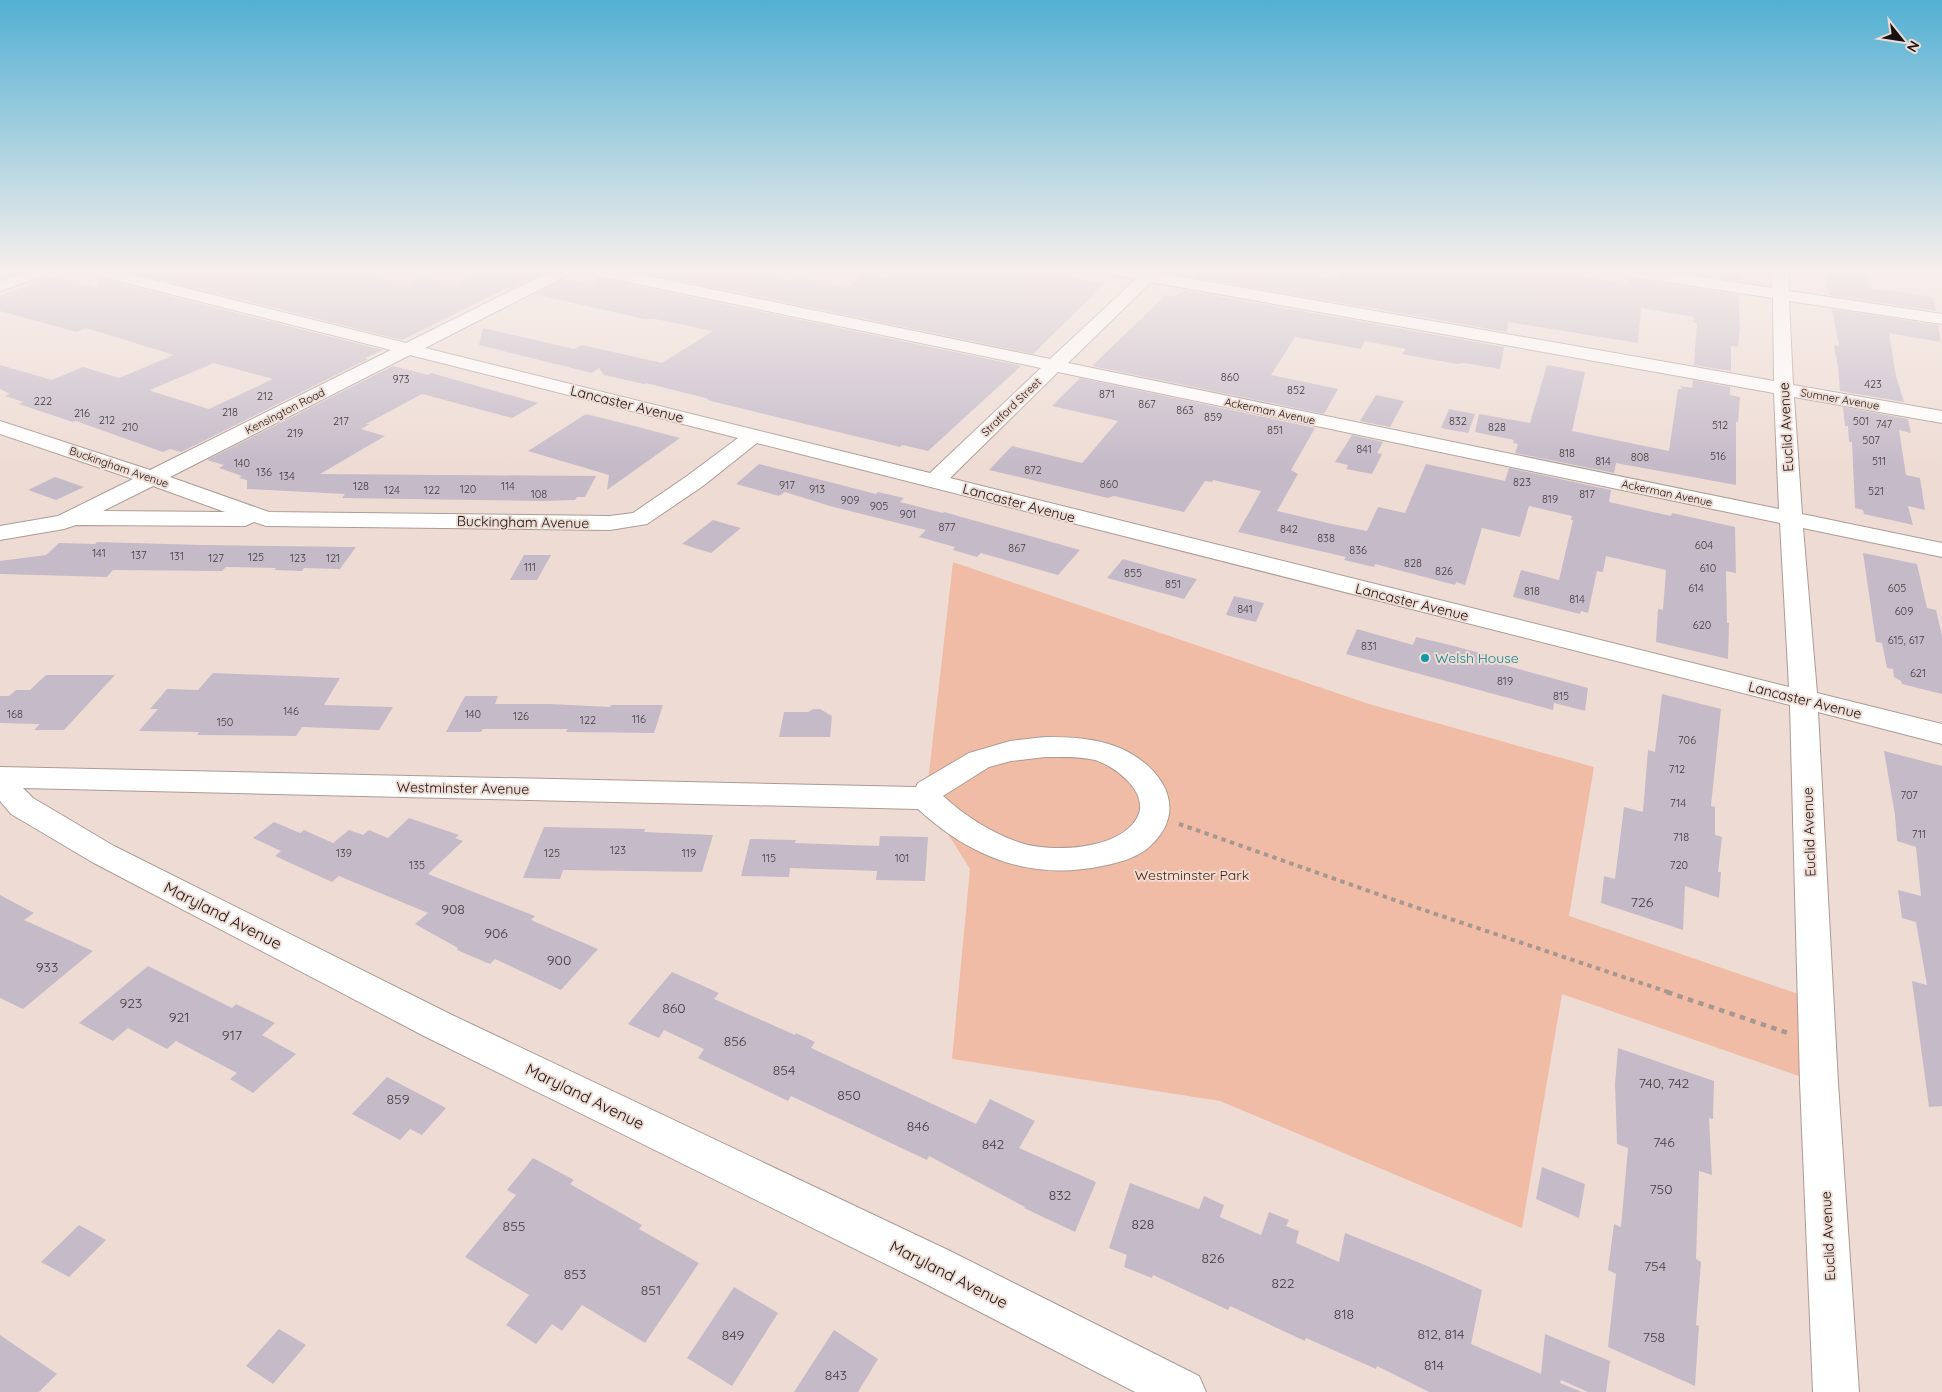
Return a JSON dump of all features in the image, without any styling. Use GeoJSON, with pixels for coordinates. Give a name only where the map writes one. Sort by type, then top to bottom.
{"type":"FeatureCollection","features":[{"type":"Feature","properties":{"kind":"street","name":"Lancaster Avenue"},"geometry":{"type":"LineString","coordinates":[[355,336],[1942,734]]}},
{"type":"Feature","properties":{"kind":"street","name":"Kensington Road"},"geometry":{"type":"LineString","coordinates":[[0,533],[64,522],[434,336]]}},
{"type":"Feature","properties":{"kind":"street","name":"Ackerman Avenue"},"geometry":{"type":"LineString","coordinates":[[909,336],[1942,550]]}},
{"type":"Feature","properties":{"kind":"street","name":"Stratford Street"},"geometry":{"type":"LineString","coordinates":[[934,481],[1086,336]]}},
{"type":"Feature","properties":{"kind":"street","name":"Sumner Avenue"},"geometry":{"type":"LineString","coordinates":[[1492,336],[1942,417]]}},
{"type":"Feature","properties":{"kind":"street","name":"Euclid Avenue"},"geometry":{"type":"LineString","coordinates":[[1782,336],[1797,612],[1804,700],[1820,1100],[1836,1392]]}},
{"type":"Feature","properties":{"kind":"street","name":"Buckingham Avenue"},"geometry":{"type":"LineString","coordinates":[[0,427],[266,519]]}},
{"type":"Feature","properties":{"kind":"street","name":"Buckingham Avenue"},"geometry":{"type":"LineString","coordinates":[[64,522],[118,516],[610,523],[631,521],[639,519],[687,486],[754,436]]}},
{"type":"Feature","properties":{"kind":"street"},"geometry":{"type":"LineString","coordinates":[[1070,747],[1109,755],[1136,772],[1151,791],[1156,803],[1151,824],[1135,842],[1106,853],[1068,859],[1046,858],[1011,852],[958,826],[926,798],[929,790],[980,760],[1010,750],[1070,747]]}},
{"type":"Feature","properties":{"kind":"street","name":"Westminster Avenue"},"geometry":{"type":"LineString","coordinates":[[4,777],[926,798]]}},
{"type":"Feature","properties":{"kind":"street","name":"Maryland Avenue"},"geometry":{"type":"LineString","coordinates":[[4,777],[8,790],[22,806],[103,854],[437,1025],[926,1261],[1183,1392]]}},
{"type":"Feature","properties":{"kind":"path"},"geometry":{"type":"LineString","coordinates":[[1188,827],[1403,903],[1758,1023]]}},
{"type":"Feature","properties":{"kind":"green space","name":"Westminster Park"},"geometry":{"type":"Polygon","coordinates":[[[953,562],[1369,704],[1594,767],[1569,916],[1816,1000],[1819,1083],[1562,994],[1522,1228],[1220,1101],[952,1059],[970,869],[926,799],[953,562]]]}},
{"type":"Feature","properties":{"kind":"building"},"geometry":{"type":"Polygon","coordinates":[[[112,336],[327,336],[383,350],[181,452],[170,449],[163,452],[76,421],[73,422],[19,404],[24,402],[5,396],[10,394],[0,389],[0,365],[52,380],[83,367],[119,378],[174,355],[112,336]],[[214,363],[150,390],[209,409],[273,379],[214,363]]]}},
{"type":"Feature","properties":{"kind":"building"},"geometry":{"type":"Polygon","coordinates":[[[386,336],[410,336],[402,340],[386,336]]]}},
{"type":"Feature","properties":{"kind":"building"},"geometry":{"type":"Polygon","coordinates":[[[481,336],[517,336],[574,349],[582,345],[662,363],[705,336],[877,336],[1021,366],[928,451],[902,445],[900,447],[707,400],[709,399],[646,383],[604,375],[599,368],[592,373],[479,345],[481,336]]]}},
{"type":"Feature","properties":{"kind":"building"},"geometry":{"type":"Polygon","coordinates":[[[946,336],[1051,336],[1033,354],[946,336]]]}},
{"type":"Feature","properties":{"kind":"building"},"geometry":{"type":"Polygon","coordinates":[[[1123,336],[1442,336],[1504,347],[1500,369],[1464,363],[1457,364],[1402,354],[1406,349],[1365,341],[1361,349],[1295,337],[1271,375],[1338,389],[1324,414],[1092,366],[1123,336]]]}},
{"type":"Feature","properties":{"kind":"building"},"geometry":{"type":"Polygon","coordinates":[[[1594,336],[1639,336],[1638,343],[1594,336]]]}},
{"type":"Feature","properties":{"kind":"building"},"geometry":{"type":"Polygon","coordinates":[[[1696,336],[1739,336],[1738,347],[1731,346],[1731,371],[1694,365],[1696,336]]]}},
{"type":"Feature","properties":{"kind":"building"},"geometry":{"type":"Polygon","coordinates":[[[1837,336],[1889,336],[1896,376],[1904,402],[1840,391],[1834,345],[1839,346],[1837,336]]]}},
{"type":"Feature","properties":{"kind":"building"},"geometry":{"type":"Polygon","coordinates":[[[1906,336],[1940,336],[1941,342],[1906,336]]]}},
{"type":"Feature","properties":{"kind":"building"},"geometry":{"type":"Polygon","coordinates":[[[1547,365],[1585,372],[1572,431],[1669,451],[1678,389],[1682,389],[1680,386],[1692,388],[1693,380],[1730,387],[1730,395],[1740,397],[1738,422],[1736,422],[1736,485],[1616,463],[1614,473],[1515,453],[1518,444],[1513,443],[1514,440],[1475,432],[1479,414],[1530,423],[1547,365]]]}},
{"type":"Feature","properties":{"kind":"building"},"geometry":{"type":"Polygon","coordinates":[[[393,366],[428,375],[431,373],[538,403],[512,418],[422,394],[366,424],[370,424],[361,429],[385,436],[320,474],[596,476],[585,497],[577,497],[575,500],[545,501],[342,498],[345,494],[247,489],[247,480],[239,478],[242,476],[219,468],[224,465],[207,460],[393,366]]]}},
{"type":"Feature","properties":{"kind":"building"},"geometry":{"type":"Polygon","coordinates":[[[1080,378],[1315,428],[1291,470],[1298,474],[1277,511],[1332,524],[1367,531],[1378,507],[1405,513],[1426,464],[1505,481],[1509,468],[1611,490],[1609,502],[1671,516],[1672,513],[1735,527],[1736,573],[1726,571],[1727,623],[1729,623],[1728,659],[1656,642],[1658,609],[1663,610],[1666,570],[1606,556],[1603,572],[1597,571],[1588,613],[1581,611],[1580,614],[1513,597],[1521,570],[1559,580],[1573,520],[1571,520],[1572,516],[1529,506],[1520,537],[1482,528],[1465,585],[1456,582],[1455,585],[1375,564],[1374,567],[1344,560],[1346,557],[1238,532],[1261,491],[1213,480],[1212,482],[1205,481],[1184,512],[1114,496],[1108,498],[989,470],[1012,446],[1082,463],[1118,421],[1052,406],[1080,378]]]}},
{"type":"Feature","properties":{"kind":"building"},"geometry":{"type":"Polygon","coordinates":[[[1376,395],[1404,401],[1390,427],[1360,421],[1376,395]]]}},
{"type":"Feature","properties":{"kind":"building"},"geometry":{"type":"Polygon","coordinates":[[[1843,407],[1908,419],[1911,433],[1899,430],[1906,475],[1920,478],[1925,510],[1908,506],[1913,525],[1864,514],[1863,510],[1855,508],[1852,442],[1849,442],[1848,426],[1845,426],[1843,407]]]}},
{"type":"Feature","properties":{"kind":"building"},"geometry":{"type":"Polygon","coordinates":[[[1449,409],[1475,414],[1468,433],[1441,428],[1449,409]]]}},
{"type":"Feature","properties":{"kind":"building"},"geometry":{"type":"Polygon","coordinates":[[[586,414],[680,438],[607,490],[609,475],[528,451],[586,414]]]}},
{"type":"Feature","properties":{"kind":"building"},"geometry":{"type":"Polygon","coordinates":[[[1352,435],[1383,442],[1377,453],[1382,454],[1372,474],[1346,469],[1348,465],[1335,462],[1352,435]]]}},
{"type":"Feature","properties":{"kind":"building"},"geometry":{"type":"Polygon","coordinates":[[[759,464],[876,494],[878,492],[904,498],[900,502],[944,512],[1080,550],[1058,575],[981,553],[977,557],[953,550],[955,547],[919,537],[926,530],[830,506],[785,492],[779,496],[736,484],[759,464]]]}},
{"type":"Feature","properties":{"kind":"building"},"geometry":{"type":"Polygon","coordinates":[[[55,477],[84,487],[56,500],[28,490],[55,477]]]}},
{"type":"Feature","properties":{"kind":"building"},"geometry":{"type":"Polygon","coordinates":[[[713,520],[741,528],[711,553],[682,544],[713,520]]]}},
{"type":"Feature","properties":{"kind":"building"},"geometry":{"type":"Polygon","coordinates":[[[97,542],[356,547],[340,569],[304,568],[302,571],[274,570],[276,568],[226,567],[222,571],[113,570],[107,577],[0,574],[0,561],[46,555],[59,543],[95,544],[97,542]]]}},
{"type":"Feature","properties":{"kind":"building"},"geometry":{"type":"Polygon","coordinates":[[[1863,553],[1917,564],[1927,608],[1936,610],[1942,636],[1942,694],[1902,684],[1901,681],[1894,677],[1893,669],[1887,668],[1882,643],[1876,642],[1863,553]]]}},
{"type":"Feature","properties":{"kind":"building"},"geometry":{"type":"Polygon","coordinates":[[[524,555],[551,555],[537,580],[510,580],[524,555]]]}},
{"type":"Feature","properties":{"kind":"building"},"geometry":{"type":"Polygon","coordinates":[[[1123,559],[1197,579],[1184,599],[1107,578],[1123,559]]]}},
{"type":"Feature","properties":{"kind":"building"},"geometry":{"type":"Polygon","coordinates":[[[1234,596],[1264,603],[1256,622],[1226,615],[1234,596]]]}},
{"type":"Feature","properties":{"kind":"building"},"geometry":{"type":"Polygon","coordinates":[[[1357,629],[1413,645],[1416,637],[1450,645],[1484,654],[1482,659],[1588,688],[1585,711],[1554,703],[1553,710],[1346,654],[1357,629]]]}},
{"type":"Feature","properties":{"kind":"building"},"geometry":{"type":"Polygon","coordinates":[[[213,673],[340,678],[324,705],[393,707],[379,730],[302,727],[296,736],[197,735],[199,732],[139,731],[158,709],[150,709],[167,689],[198,690],[213,673]]]}},
{"type":"Feature","properties":{"kind":"building"},"geometry":{"type":"Polygon","coordinates":[[[46,675],[115,675],[64,730],[34,730],[40,724],[0,723],[0,696],[9,696],[16,690],[30,690],[46,675]]]}},
{"type":"Feature","properties":{"kind":"building"},"geometry":{"type":"Polygon","coordinates":[[[1662,694],[1721,709],[1711,806],[1715,807],[1715,835],[1722,837],[1718,872],[1721,872],[1719,898],[1685,886],[1683,930],[1601,903],[1604,876],[1615,879],[1624,807],[1643,812],[1648,750],[1655,752],[1662,694]]]}},
{"type":"Feature","properties":{"kind":"building"},"geometry":{"type":"Polygon","coordinates":[[[465,696],[498,696],[495,704],[610,707],[611,705],[663,705],[654,733],[566,732],[568,729],[483,729],[481,732],[446,732],[465,696]]]}},
{"type":"Feature","properties":{"kind":"building"},"geometry":{"type":"Polygon","coordinates":[[[813,709],[820,709],[832,716],[830,737],[779,737],[784,712],[808,712],[813,709]]]}},
{"type":"Feature","properties":{"kind":"building"},"geometry":{"type":"Polygon","coordinates":[[[1884,751],[1942,766],[1942,1106],[1929,1107],[1912,981],[1927,985],[1916,922],[1902,918],[1898,890],[1921,896],[1916,847],[1897,841],[1895,815],[1884,751]]]}},
{"type":"Feature","properties":{"kind":"building"},"geometry":{"type":"Polygon","coordinates":[[[409,818],[459,835],[455,838],[463,841],[428,874],[535,916],[531,920],[598,949],[561,990],[495,959],[490,964],[457,950],[458,948],[415,924],[428,913],[339,876],[332,882],[275,856],[281,851],[253,838],[274,822],[300,833],[304,830],[333,843],[349,830],[363,835],[369,830],[388,838],[409,818]]]}},
{"type":"Feature","properties":{"kind":"building"},"geometry":{"type":"Polygon","coordinates":[[[544,827],[645,829],[644,832],[713,835],[702,872],[563,870],[560,879],[523,878],[544,827]]]}},
{"type":"Feature","properties":{"kind":"building"},"geometry":{"type":"Polygon","coordinates":[[[880,836],[928,837],[925,881],[876,880],[877,871],[790,868],[789,877],[741,876],[750,839],[796,840],[795,843],[879,846],[880,836]]]}},
{"type":"Feature","properties":{"kind":"building"},"geometry":{"type":"Polygon","coordinates":[[[0,895],[34,913],[24,920],[93,951],[23,1009],[0,998],[0,895]]]}},
{"type":"Feature","properties":{"kind":"building"},"geometry":{"type":"Polygon","coordinates":[[[148,966],[232,1008],[236,1004],[275,1023],[262,1035],[296,1054],[253,1093],[230,1079],[237,1073],[176,1041],[167,1049],[128,1028],[113,1041],[79,1023],[148,966]]]}},
{"type":"Feature","properties":{"kind":"building"},"geometry":{"type":"Polygon","coordinates":[[[672,972],[719,993],[714,999],[815,1042],[811,1048],[976,1124],[990,1099],[1035,1121],[1019,1148],[1096,1182],[1075,1232],[1024,1208],[929,1156],[927,1160],[791,1096],[788,1101],[698,1058],[704,1049],[664,1030],[659,1038],[628,1024],[672,972]]]}},
{"type":"Feature","properties":{"kind":"building"},"geometry":{"type":"Polygon","coordinates":[[[1618,1048],[1714,1081],[1713,1119],[1709,1118],[1712,1175],[1699,1171],[1696,1259],[1701,1262],[1696,1325],[1699,1326],[1695,1386],[1608,1347],[1616,1274],[1608,1270],[1614,1224],[1621,1227],[1628,1148],[1617,1144],[1615,1084],[1618,1048]]]}},
{"type":"Feature","properties":{"kind":"building"},"geometry":{"type":"Polygon","coordinates":[[[387,1077],[446,1108],[422,1135],[410,1129],[400,1140],[352,1114],[387,1077]]]}},
{"type":"Feature","properties":{"kind":"building"},"geometry":{"type":"Polygon","coordinates":[[[533,1158],[574,1180],[570,1184],[642,1225],[639,1229],[699,1263],[645,1343],[582,1305],[562,1331],[552,1324],[536,1344],[506,1325],[529,1295],[465,1257],[516,1195],[507,1190],[533,1158]]]}},
{"type":"Feature","properties":{"kind":"building"},"geometry":{"type":"Polygon","coordinates":[[[1542,1167],[1585,1184],[1579,1218],[1536,1199],[1542,1167]]]}},
{"type":"Feature","properties":{"kind":"building"},"geometry":{"type":"Polygon","coordinates":[[[1130,1183],[1199,1209],[1204,1196],[1224,1205],[1220,1217],[1261,1235],[1269,1212],[1289,1220],[1286,1226],[1299,1231],[1296,1243],[1339,1262],[1345,1233],[1482,1290],[1471,1344],[1541,1374],[1545,1334],[1610,1361],[1606,1392],[1588,1392],[1561,1380],[1560,1383],[1582,1392],[1429,1392],[1377,1366],[1376,1369],[1306,1338],[1305,1341],[1230,1306],[1228,1310],[1153,1275],[1152,1278],[1124,1267],[1127,1255],[1109,1248],[1130,1183]]]}},
{"type":"Feature","properties":{"kind":"building"},"geometry":{"type":"Polygon","coordinates":[[[79,1225],[106,1240],[69,1277],[41,1262],[79,1225]]]}},
{"type":"Feature","properties":{"kind":"building"},"geometry":{"type":"Polygon","coordinates":[[[734,1287],[778,1313],[732,1386],[687,1358],[734,1287]]]}},
{"type":"Feature","properties":{"kind":"building"},"geometry":{"type":"Polygon","coordinates":[[[279,1329],[306,1345],[273,1384],[246,1366],[279,1329]]]}},
{"type":"Feature","properties":{"kind":"building"},"geometry":{"type":"Polygon","coordinates":[[[834,1330],[878,1359],[858,1392],[794,1392],[834,1330]]]}},
{"type":"Feature","properties":{"kind":"building"},"geometry":{"type":"Polygon","coordinates":[[[0,1335],[57,1374],[39,1392],[0,1392],[0,1335]]]}},
{"type":"Feature","properties":{"kind":"place","name":"Welsh House"},"geometry":{"type":"Point","coordinates":[1425,658]}}]}
